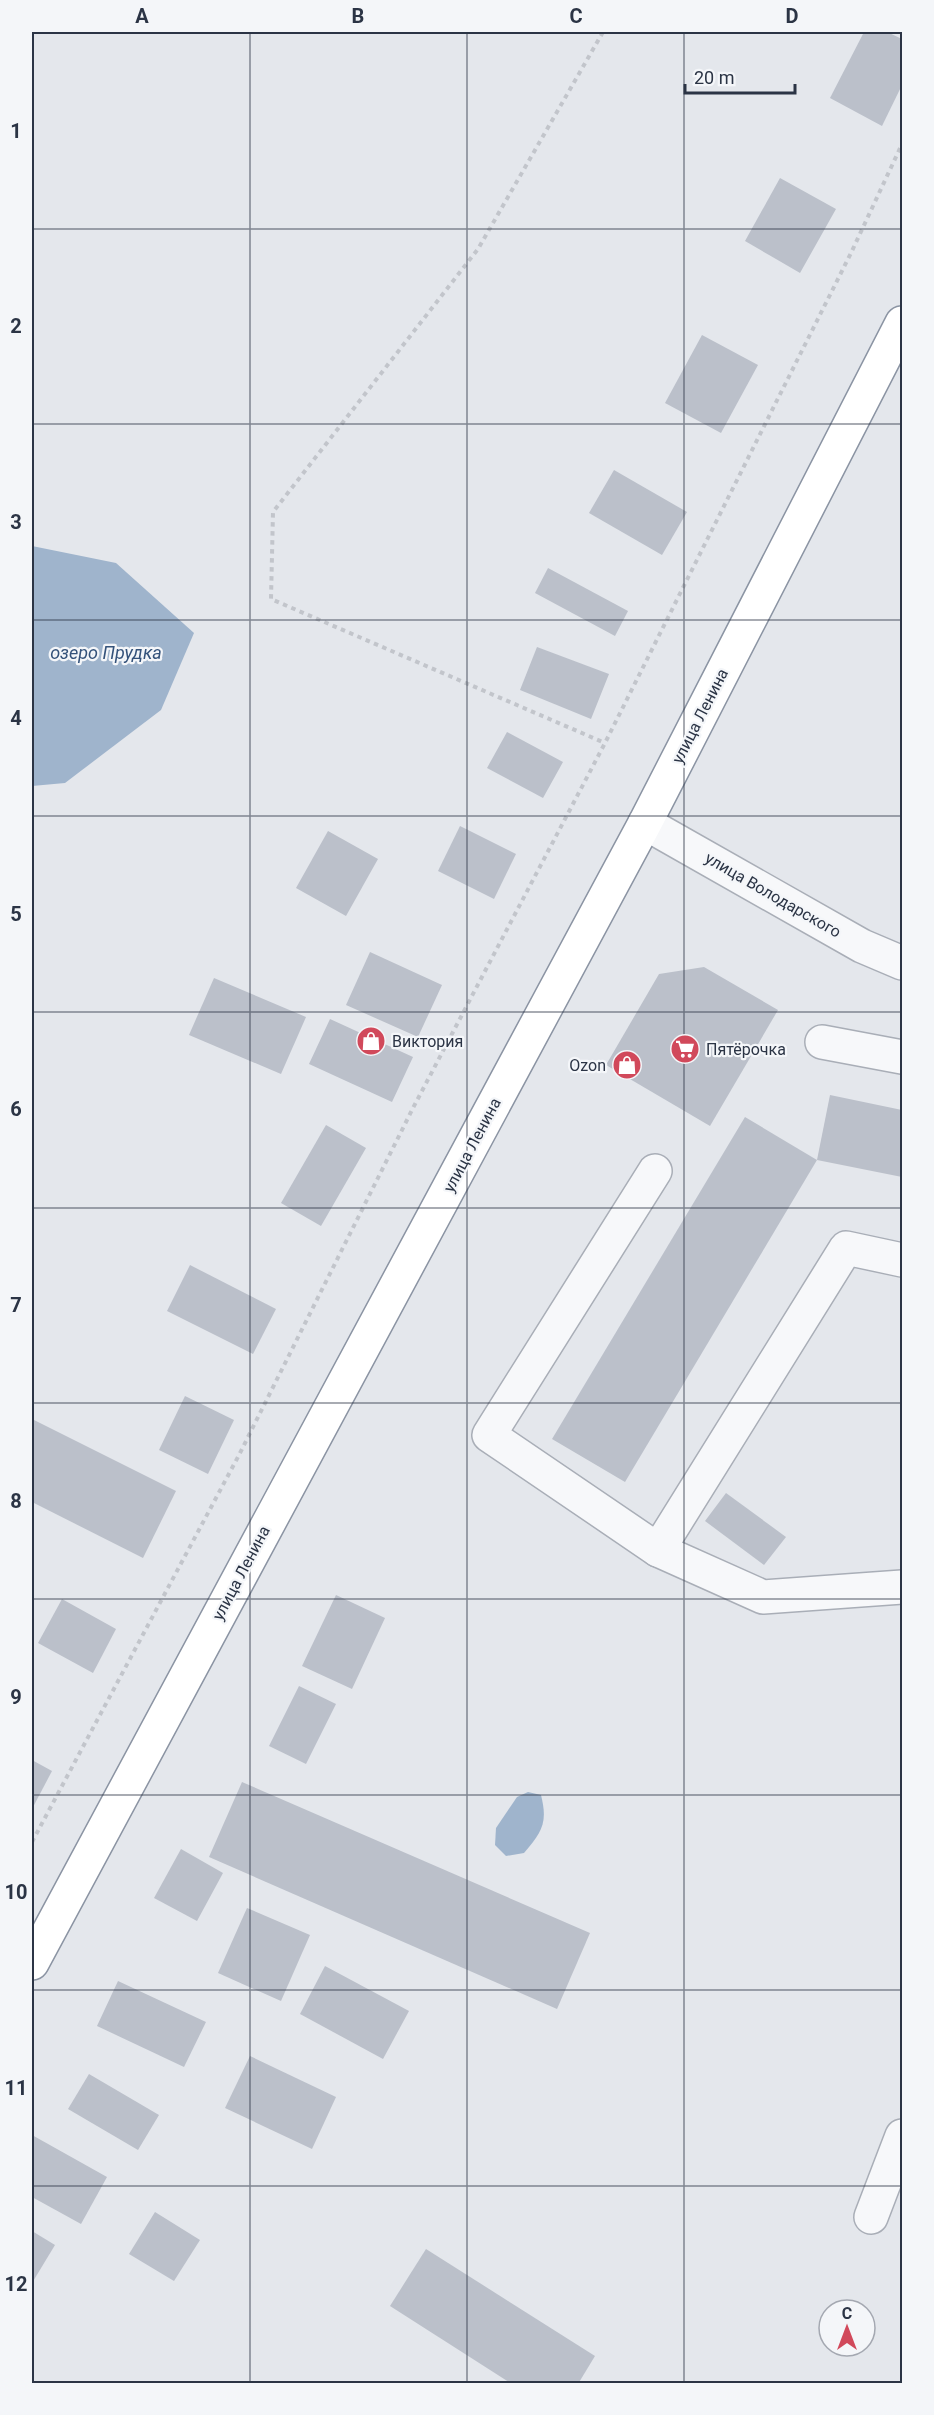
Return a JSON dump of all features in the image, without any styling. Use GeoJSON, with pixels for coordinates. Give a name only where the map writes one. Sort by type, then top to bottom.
{"type":"FeatureCollection","features":[{"type":"Feature","properties":{"kind":"highway","name":"улица Ленина"},"geometry":{"type":"LineString","coordinates":[[32,1963],[645,823],[903,323]]}},
{"type":"Feature","properties":{"kind":"street","name":"улица Володарского"},"geometry":{"type":"LineString","coordinates":[[645,823],[862,946],[903,963]]}},
{"type":"Feature","properties":{"kind":"street"},"geometry":{"type":"LineString","coordinates":[[822,1042],[903,1057]]}},
{"type":"Feature","properties":{"kind":"street"},"geometry":{"type":"LineString","coordinates":[[655,1171],[489,1435],[658,1550],[763,1597],[903,1587]]}},
{"type":"Feature","properties":{"kind":"street"},"geometry":{"type":"LineString","coordinates":[[658,1550],[846,1248],[903,1260]]}},
{"type":"Feature","properties":{"kind":"street"},"geometry":{"type":"LineString","coordinates":[[871,2217],[903,2136]]}},
{"type":"Feature","properties":{"kind":"path"},"geometry":{"type":"LineString","coordinates":[[603,32],[478,249],[273,512],[271,599],[605,743]]}},
{"type":"Feature","properties":{"kind":"path"},"geometry":{"type":"LineString","coordinates":[[32,1842],[239,1455],[413,1108],[605,743],[851,253],[903,144]]}},
{"type":"Feature","properties":{"kind":"water","name":"озеро Прудка"},"geometry":{"type":"Polygon","coordinates":[[[32,546],[116,563],[194,633],[161,710],[65,783],[32,786],[32,546]]]}},
{"type":"Feature","properties":{"kind":"water"},"geometry":{"type":"Polygon","coordinates":[[[528,1792],[541,1795],[544,1813],[542,1827],[524,1853],[506,1856],[495,1845],[496,1828],[517,1797],[528,1792]]]}},
{"type":"Feature","properties":{"kind":"building"},"geometry":{"type":"Polygon","coordinates":[[[864,32],[887,32],[902,39],[902,85],[882,126],[830,98],[864,32]]]}},
{"type":"Feature","properties":{"kind":"building"},"geometry":{"type":"Polygon","coordinates":[[[780,178],[836,209],[800,273],[745,241],[780,178]]]}},
{"type":"Feature","properties":{"kind":"building"},"geometry":{"type":"Polygon","coordinates":[[[702,335],[758,365],[721,433],[665,403],[702,335]]]}},
{"type":"Feature","properties":{"kind":"building"},"geometry":{"type":"Polygon","coordinates":[[[614,470],[687,512],[662,555],[589,513],[614,470]]]}},
{"type":"Feature","properties":{"kind":"building"},"geometry":{"type":"Polygon","coordinates":[[[548,568],[628,611],[615,636],[535,593],[548,568]]]}},
{"type":"Feature","properties":{"kind":"building"},"geometry":{"type":"Polygon","coordinates":[[[537,647],[609,674],[591,719],[520,690],[537,647]]]}},
{"type":"Feature","properties":{"kind":"building"},"geometry":{"type":"Polygon","coordinates":[[[507,732],[563,762],[543,798],[487,768],[507,732]]]}},
{"type":"Feature","properties":{"kind":"building"},"geometry":{"type":"Polygon","coordinates":[[[460,826],[516,854],[494,899],[438,871],[460,826]]]}},
{"type":"Feature","properties":{"kind":"building"},"geometry":{"type":"Polygon","coordinates":[[[328,831],[378,859],[346,916],[296,888],[328,831]]]}},
{"type":"Feature","properties":{"kind":"building"},"geometry":{"type":"Polygon","coordinates":[[[370,952],[442,985],[418,1037],[346,1005],[370,952]]]}},
{"type":"Feature","properties":{"kind":"building"},"geometry":{"type":"Polygon","coordinates":[[[704,967],[778,1010],[710,1126],[606,1065],[659,974],[704,967]]]}},
{"type":"Feature","properties":{"kind":"building"},"geometry":{"type":"Polygon","coordinates":[[[214,978],[306,1017],[281,1074],[189,1035],[214,978]]]}},
{"type":"Feature","properties":{"kind":"building"},"geometry":{"type":"Polygon","coordinates":[[[330,1019],[413,1057],[392,1102],[309,1064],[330,1019]]]}},
{"type":"Feature","properties":{"kind":"building"},"geometry":{"type":"Polygon","coordinates":[[[830,1095],[902,1110],[902,1177],[817,1160],[830,1095]]]}},
{"type":"Feature","properties":{"kind":"building"},"geometry":{"type":"Polygon","coordinates":[[[745,1117],[817,1160],[625,1482],[552,1439],[745,1117]]]}},
{"type":"Feature","properties":{"kind":"building"},"geometry":{"type":"Polygon","coordinates":[[[326,1125],[366,1148],[321,1226],[281,1203],[326,1125]]]}},
{"type":"Feature","properties":{"kind":"building"},"geometry":{"type":"Polygon","coordinates":[[[190,1265],[276,1309],[253,1354],[167,1311],[190,1265]]]}},
{"type":"Feature","properties":{"kind":"building"},"geometry":{"type":"Polygon","coordinates":[[[185,1396],[234,1420],[208,1474],[159,1450],[185,1396]]]}},
{"type":"Feature","properties":{"kind":"building"},"geometry":{"type":"Polygon","coordinates":[[[32,1419],[176,1491],[143,1558],[32,1502],[32,1419]]]}},
{"type":"Feature","properties":{"kind":"building"},"geometry":{"type":"Polygon","coordinates":[[[726,1493],[786,1537],[764,1565],[705,1521],[726,1493]]]}},
{"type":"Feature","properties":{"kind":"building"},"geometry":{"type":"Polygon","coordinates":[[[336,1595],[385,1618],[352,1689],[302,1666],[336,1595]]]}},
{"type":"Feature","properties":{"kind":"building"},"geometry":{"type":"Polygon","coordinates":[[[62,1599],[116,1629],[93,1673],[38,1643],[62,1599]]]}},
{"type":"Feature","properties":{"kind":"building"},"geometry":{"type":"Polygon","coordinates":[[[299,1686],[336,1704],[306,1764],[269,1746],[299,1686]]]}},
{"type":"Feature","properties":{"kind":"building"},"geometry":{"type":"Polygon","coordinates":[[[32,1760],[52,1771],[32,1809],[32,1760]]]}},
{"type":"Feature","properties":{"kind":"building"},"geometry":{"type":"Polygon","coordinates":[[[242,1782],[590,1933],[557,2009],[209,1857],[242,1782]]]}},
{"type":"Feature","properties":{"kind":"building"},"geometry":{"type":"Polygon","coordinates":[[[181,1849],[223,1873],[197,1921],[154,1898],[181,1849]]]}},
{"type":"Feature","properties":{"kind":"building"},"geometry":{"type":"Polygon","coordinates":[[[247,1908],[310,1935],[281,2001],[218,1973],[247,1908]]]}},
{"type":"Feature","properties":{"kind":"building"},"geometry":{"type":"Polygon","coordinates":[[[325,1966],[409,2011],[383,2059],[300,2014],[325,1966]]]}},
{"type":"Feature","properties":{"kind":"building"},"geometry":{"type":"Polygon","coordinates":[[[118,1981],[206,2022],[184,2067],[97,2026],[118,1981]]]}},
{"type":"Feature","properties":{"kind":"building"},"geometry":{"type":"Polygon","coordinates":[[[250,2056],[336,2097],[312,2149],[225,2108],[250,2056]]]}},
{"type":"Feature","properties":{"kind":"building"},"geometry":{"type":"Polygon","coordinates":[[[89,2074],[159,2115],[138,2150],[68,2109],[89,2074]]]}},
{"type":"Feature","properties":{"kind":"building"},"geometry":{"type":"Polygon","coordinates":[[[32,2135],[107,2177],[81,2224],[32,2197],[32,2135]]]}},
{"type":"Feature","properties":{"kind":"building"},"geometry":{"type":"Polygon","coordinates":[[[155,2212],[200,2240],[174,2281],[129,2254],[155,2212]]]}},
{"type":"Feature","properties":{"kind":"building"},"geometry":{"type":"Polygon","coordinates":[[[32,2231],[55,2245],[32,2283],[32,2231]]]}},
{"type":"Feature","properties":{"kind":"building"},"geometry":{"type":"Polygon","coordinates":[[[426,2249],[595,2356],[578,2384],[512,2384],[390,2306],[426,2249]]]}},
{"type":"Feature","properties":{"kind":"place","name":"Виктория"},"geometry":{"type":"Point","coordinates":[371,1041]}},
{"type":"Feature","properties":{"kind":"place","name":"Пятёрочка"},"geometry":{"type":"Point","coordinates":[685,1049]}},
{"type":"Feature","properties":{"kind":"place","name":"Ozon"},"geometry":{"type":"Point","coordinates":[627,1065]}}]}
